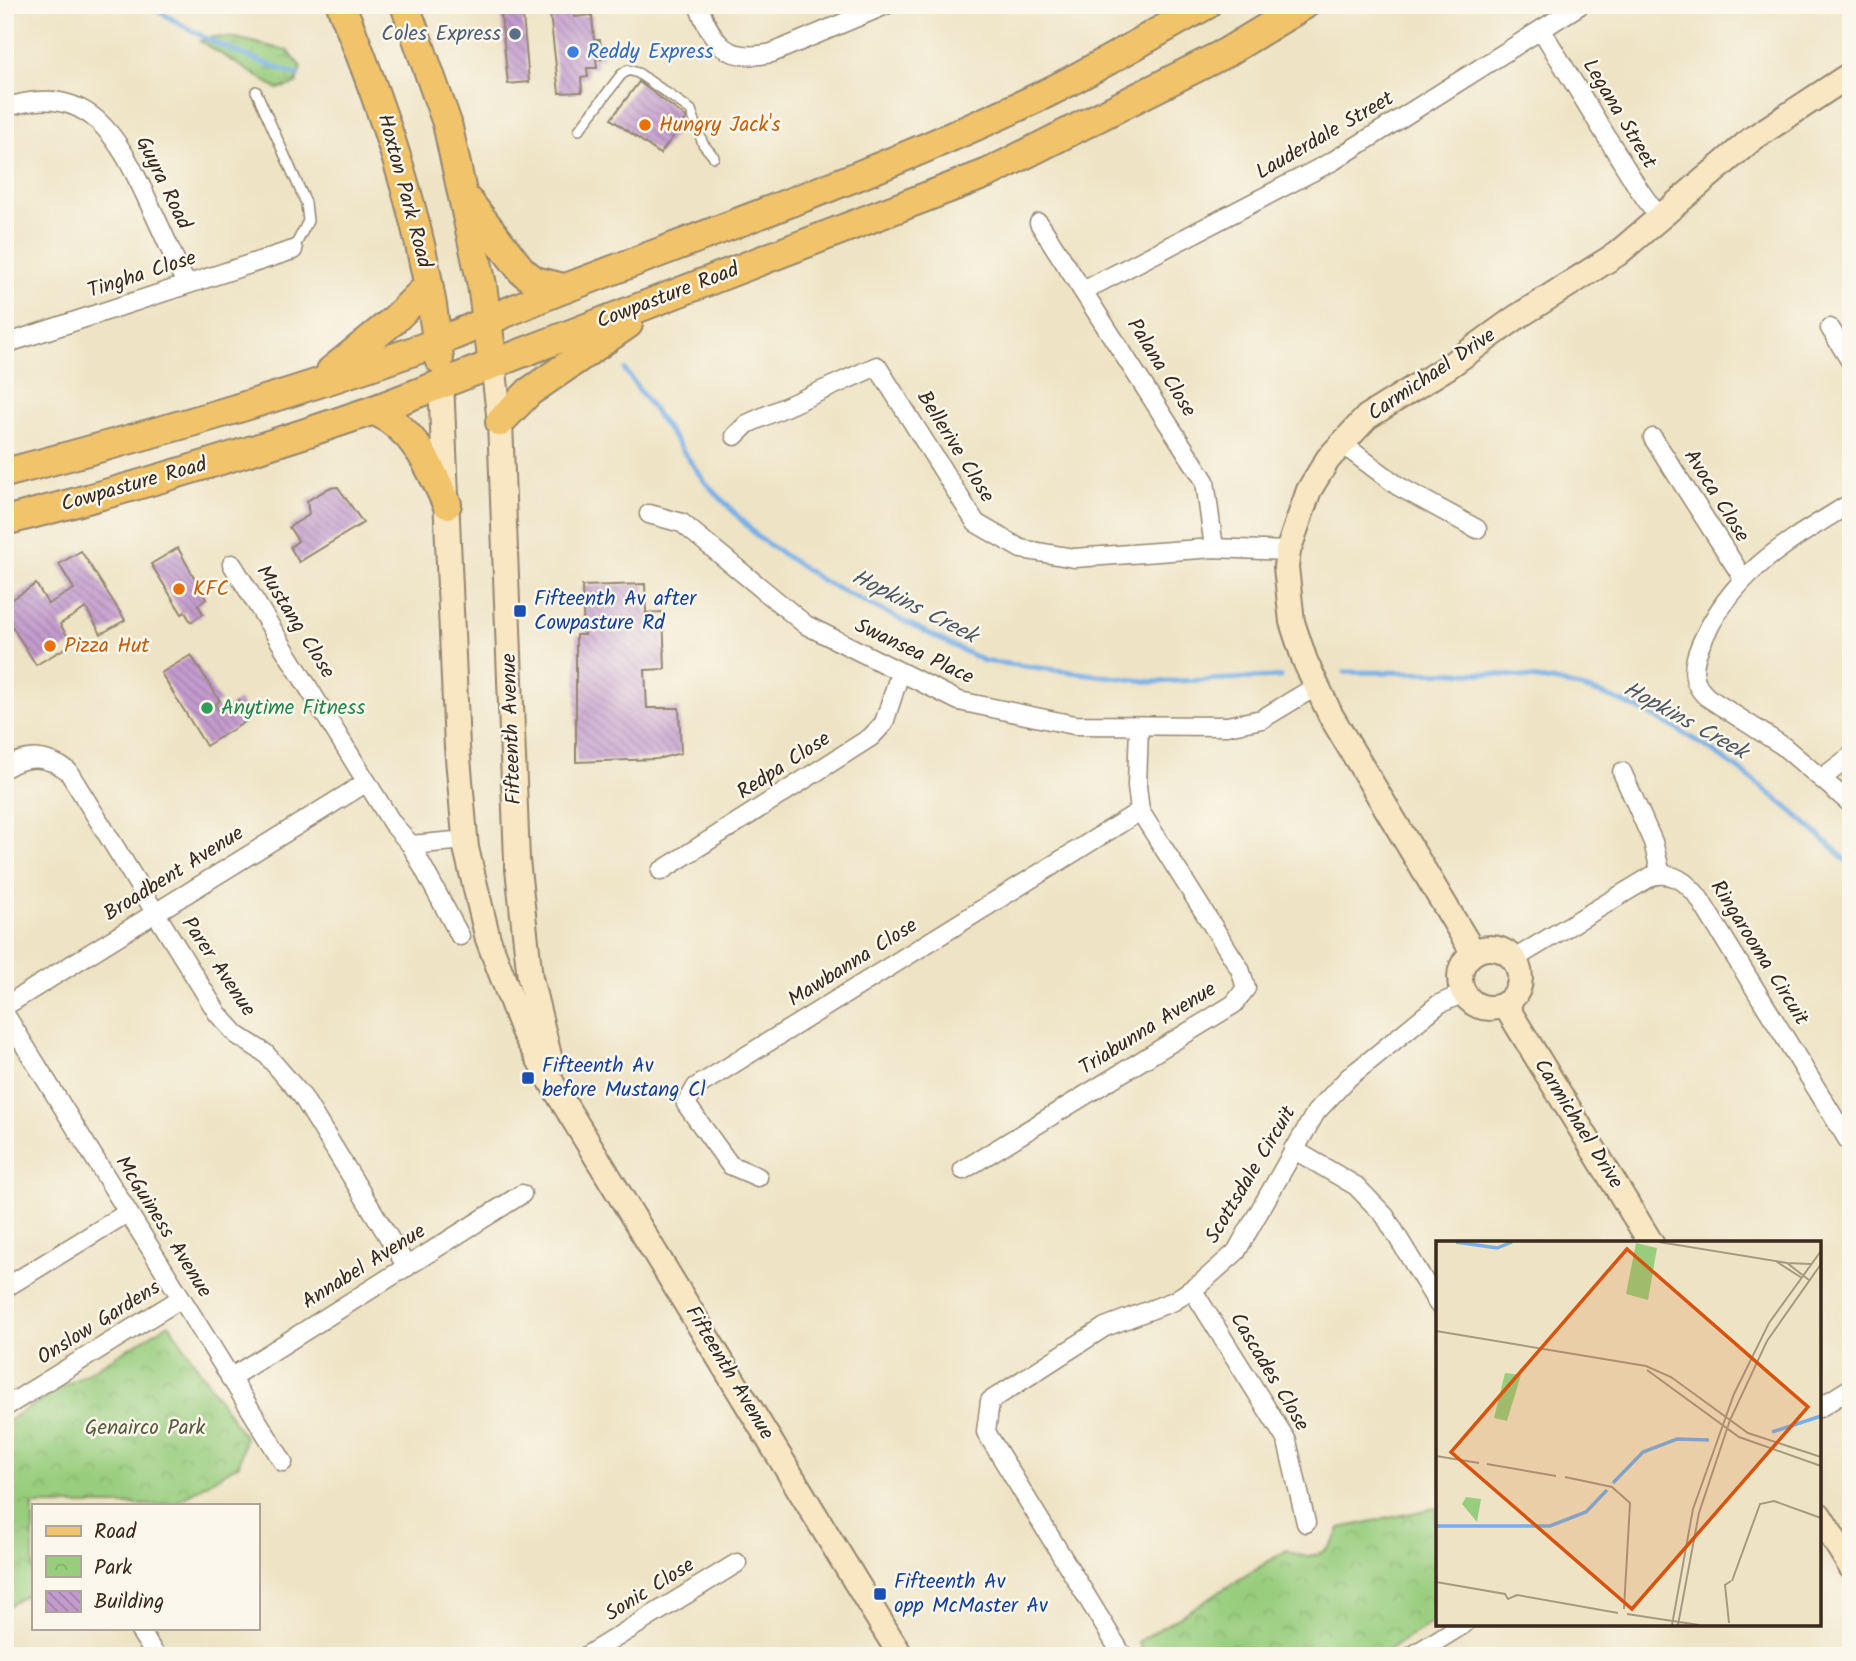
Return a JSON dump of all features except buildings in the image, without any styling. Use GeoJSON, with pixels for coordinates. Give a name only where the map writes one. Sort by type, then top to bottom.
{"type":"FeatureCollection","features":[{"type":"Feature","properties":{"kind":"main road","name":"Hoxton Park Road"},"geometry":{"type":"LineString","coordinates":[[341,5],[378,95],[408,194],[428,286],[441,382]]}},
{"type":"Feature","properties":{"kind":"main road"},"geometry":{"type":"LineString","coordinates":[[405,5],[447,123],[488,322],[493,364]]}},
{"type":"Feature","properties":{"kind":"main road","name":"Cowpasture Road"},"geometry":{"type":"LineString","coordinates":[[5,472],[161,432],[437,342],[564,288],[816,193],[935,142],[1048,92],[1206,5]]}},
{"type":"Feature","properties":{"kind":"main road","name":"Cowpasture Road"},"geometry":{"type":"LineString","coordinates":[[5,521],[112,494],[270,446],[374,410],[988,173],[1227,52],[1304,5]]}},
{"type":"Feature","properties":{"kind":"main road","name":"Carmichael Drive"},"geometry":{"type":"LineString","coordinates":[[1473,952],[1315,687],[1292,622],[1286,567],[1288,551],[1309,490],[1341,443],[1383,405],[1449,366],[1514,319],[1618,254],[1752,139],[1851,74]]}},
{"type":"Feature","properties":{"kind":"main road"},"geometry":{"type":"LineString","coordinates":[[463,194],[522,271],[535,281],[564,288]]}},
{"type":"Feature","properties":{"kind":"main road"},"geometry":{"type":"LineString","coordinates":[[314,384],[394,320],[428,286]]}},
{"type":"Feature","properties":{"kind":"main road"},"geometry":{"type":"LineString","coordinates":[[500,422],[529,392],[671,295]]}},
{"type":"Feature","properties":{"kind":"main road","name":"Fifteenth Avenue"},"geometry":{"type":"LineString","coordinates":[[493,364],[500,422],[517,860],[530,978],[557,1092]]}},
{"type":"Feature","properties":{"kind":"main road","name":"Fifteenth Avenue"},"geometry":{"type":"LineString","coordinates":[[441,382],[457,747],[466,840],[488,939],[523,1031],[557,1092],[901,1656]]}},
{"type":"Feature","properties":{"kind":"main road"},"geometry":{"type":"LineString","coordinates":[[374,410],[393,419],[407,432],[427,458],[447,504]]}},
{"type":"Feature","properties":{"kind":"main road"},"geometry":{"type":"LineString","coordinates":[[1494,947],[1514,959],[1521,975],[1520,985],[1513,999],[1505,1005],[1485,1008],[1476,1005],[1464,993],[1460,972],[1473,952],[1494,947]]}},
{"type":"Feature","properties":{"kind":"main road","name":"Carmichael Drive"},"geometry":{"type":"LineString","coordinates":[[1505,1005],[1650,1241]]}},
{"type":"Feature","properties":{"kind":"main road"},"geometry":{"type":"LineString","coordinates":[[1821,1518],[1851,1567]]}},
{"type":"Feature","properties":{"kind":"street"},"geometry":{"type":"LineString","coordinates":[[698,5],[717,45],[732,53],[752,57],[772,53],[886,5]]}},
{"type":"Feature","properties":{"kind":"street","name":"Lauderdale Street"},"geometry":{"type":"LineString","coordinates":[[1085,290],[1333,162],[1580,5]]}},
{"type":"Feature","properties":{"kind":"street","name":"Legana Street"},"geometry":{"type":"LineString","coordinates":[[1542,31],[1660,219]]}},
{"type":"Feature","properties":{"kind":"street","name":"Guyra Road"},"geometry":{"type":"LineString","coordinates":[[5,108],[37,100],[58,103],[78,107],[106,126],[125,152],[186,284]]}},
{"type":"Feature","properties":{"kind":"street","name":"Palana Close"},"geometry":{"type":"LineString","coordinates":[[1039,223],[1085,290],[1205,481],[1214,548]]}},
{"type":"Feature","properties":{"kind":"street","name":"Tingha Close"},"geometry":{"type":"LineString","coordinates":[[5,344],[293,250]]}},
{"type":"Feature","properties":{"kind":"street"},"geometry":{"type":"LineString","coordinates":[[1830,328],[1851,362]]}},
{"type":"Feature","properties":{"kind":"street","name":"Bellerive Close"},"geometry":{"type":"LineString","coordinates":[[736,436],[747,424],[877,366],[976,523],[1021,549],[1074,558],[1214,548],[1288,551]]}},
{"type":"Feature","properties":{"kind":"street","name":"Avoca Close"},"geometry":{"type":"LineString","coordinates":[[1653,438],[1743,578]]}},
{"type":"Feature","properties":{"kind":"street"},"geometry":{"type":"LineString","coordinates":[[1341,443],[1398,486],[1476,529]]}},
{"type":"Feature","properties":{"kind":"street"},"geometry":{"type":"LineString","coordinates":[[1851,503],[1777,550],[1743,578],[1716,615],[1694,664],[1696,684],[1707,697],[1762,730],[1851,804]]}},
{"type":"Feature","properties":{"kind":"street","name":"Swansea Place"},"geometry":{"type":"LineString","coordinates":[[649,514],[682,523],[806,625],[959,701],[1074,725],[1227,726],[1262,719],[1315,687]]}},
{"type":"Feature","properties":{"kind":"street","name":"Mustang Close"},"geometry":{"type":"LineString","coordinates":[[232,564],[367,782],[411,845],[460,936]]}},
{"type":"Feature","properties":{"kind":"street","name":"Redpa Close"},"geometry":{"type":"LineString","coordinates":[[661,871],[871,737],[884,723],[900,673]]}},
{"type":"Feature","properties":{"kind":"street","name":"Triabunna Avenue"},"geometry":{"type":"LineString","coordinates":[[963,1170],[1234,1004],[1246,988],[1241,969],[1140,811],[1137,786],[1139,726]]}},
{"type":"Feature","properties":{"kind":"street"},"geometry":{"type":"LineString","coordinates":[[1822,778],[1851,756]]}},
{"type":"Feature","properties":{"kind":"street","name":"Parer Avenue"},"geometry":{"type":"LineString","coordinates":[[5,768],[25,758],[40,757],[55,762],[68,771],[218,1014],[237,1035],[265,1053],[302,1096],[407,1267]]}},
{"type":"Feature","properties":{"kind":"street"},"geometry":{"type":"LineString","coordinates":[[1514,959],[1644,881],[1661,874],[1653,842],[1622,772]]}},
{"type":"Feature","properties":{"kind":"street","name":"Broadbent Avenue"},"geometry":{"type":"LineString","coordinates":[[5,1006],[367,782]]}},
{"type":"Feature","properties":{"kind":"street","name":"Mawbanna Close"},"geometry":{"type":"LineString","coordinates":[[758,1177],[730,1165],[685,1104],[696,1087],[1140,811]]}},
{"type":"Feature","properties":{"kind":"street"},"geometry":{"type":"LineString","coordinates":[[411,845],[466,840]]}},
{"type":"Feature","properties":{"kind":"street","name":"Ringarooma Circuit"},"geometry":{"type":"LineString","coordinates":[[1661,874],[1681,880],[1699,898],[1851,1145]]}},
{"type":"Feature","properties":{"kind":"street","name":"Scottsdale Circuit"},"geometry":{"type":"LineString","coordinates":[[1123,1656],[986,1432],[986,1412],[990,1401],[1105,1327],[1174,1301],[1236,1252],[1316,1112],[1349,1077],[1439,1004],[1464,993]]}},
{"type":"Feature","properties":{"kind":"street","name":"McGuiness Avenue"},"geometry":{"type":"LineString","coordinates":[[5,1014],[282,1462]]}},
{"type":"Feature","properties":{"kind":"street"},"geometry":{"type":"LineString","coordinates":[[1293,1149],[1356,1186],[1385,1216],[1436,1301]]}},
{"type":"Feature","properties":{"kind":"street","name":"Annabel Avenue"},"geometry":{"type":"LineString","coordinates":[[230,1378],[522,1194]]}},
{"type":"Feature","properties":{"kind":"street"},"geometry":{"type":"LineString","coordinates":[[5,1288],[127,1213]]}},
{"type":"Feature","properties":{"kind":"street","name":"Cascades Close"},"geometry":{"type":"LineString","coordinates":[[1192,1289],[1287,1441],[1306,1523]]}},
{"type":"Feature","properties":{"kind":"street","name":"Onslow Gardens"},"geometry":{"type":"LineString","coordinates":[[6,1404],[180,1298]]}},
{"type":"Feature","properties":{"kind":"street"},"geometry":{"type":"LineString","coordinates":[[1821,1407],[1851,1388]]}},
{"type":"Feature","properties":{"kind":"street","name":"Sonic Close"},"geometry":{"type":"LineString","coordinates":[[586,1656],[737,1563]]}},
{"type":"Feature","properties":{"kind":"street"},"geometry":{"type":"LineString","coordinates":[[1412,1656],[1461,1626]]}},
{"type":"Feature","properties":{"kind":"street"},"geometry":{"type":"LineString","coordinates":[[139,1630],[156,1656]]}},
{"type":"Feature","properties":{"kind":"lane"},"geometry":{"type":"LineString","coordinates":[[579,130],[621,75],[628,70],[638,73],[691,110],[703,144],[714,157]]}},
{"type":"Feature","properties":{"kind":"lane"},"geometry":{"type":"LineString","coordinates":[[256,91],[306,203],[308,221],[293,250]]}},
{"type":"Feature","properties":{"kind":"green space"},"geometry":{"type":"Polygon","coordinates":[[[213,37],[236,38],[288,51],[301,67],[296,84],[278,89],[200,41],[213,37]]]}},
{"type":"Feature","properties":{"kind":"green space","name":"Genairco Park"},"geometry":{"type":"Polygon","coordinates":[[[169,1324],[245,1438],[239,1464],[174,1504],[32,1504],[32,1592],[5,1608],[5,1422],[169,1324]]]}},
{"type":"Feature","properties":{"kind":"green space"},"geometry":{"type":"Polygon","coordinates":[[[1436,1508],[1436,1620],[1378,1656],[1146,1656],[1138,1642],[1287,1550],[1304,1556],[1320,1553],[1332,1544],[1340,1528],[1436,1508]]]}},
{"type":"Feature","properties":{"kind":"waterway","name":"Hopkins Creek"},"geometry":{"type":"LineString","coordinates":[[150,5],[186,28],[222,46],[298,75]]}},
{"type":"Feature","properties":{"kind":"waterway","name":"Hopkins Creek"},"geometry":{"type":"LineString","coordinates":[[625,370],[705,482],[759,538],[821,580],[984,661],[1152,682],[1281,677]]}},
{"type":"Feature","properties":{"kind":"waterway","name":"Hopkins Creek"},"geometry":{"type":"LineString","coordinates":[[1345,672],[1504,675],[1557,682],[1598,693],[1638,709],[1716,753],[1787,808],[1851,865]]}},
{"type":"Feature","properties":{"kind":"place","name":"Coles Express"},"geometry":{"type":"Point","coordinates":[515,34]}},
{"type":"Feature","properties":{"kind":"place","name":"Reddy Express"},"geometry":{"type":"Point","coordinates":[573,52]}},
{"type":"Feature","properties":{"kind":"place","name":"Hungry Jack's"},"geometry":{"type":"Point","coordinates":[645,125]}},
{"type":"Feature","properties":{"kind":"place","name":"KFC"},"geometry":{"type":"Point","coordinates":[179,589]}},
{"type":"Feature","properties":{"kind":"place","name":"Fifteenth Av after Cowpasture Rd"},"geometry":{"type":"Point","coordinates":[520,611]}},
{"type":"Feature","properties":{"kind":"place","name":"Pizza Hut"},"geometry":{"type":"Point","coordinates":[50,646]}},
{"type":"Feature","properties":{"kind":"place","name":"Anytime Fitness"},"geometry":{"type":"Point","coordinates":[207,708]}},
{"type":"Feature","properties":{"kind":"place","name":"Fifteenth Av before Mustang Cl"},"geometry":{"type":"Point","coordinates":[528,1078]}},
{"type":"Feature","properties":{"kind":"place","name":"Fifteenth Av opp McMaster Av"},"geometry":{"type":"Point","coordinates":[880,1594]}}]}
